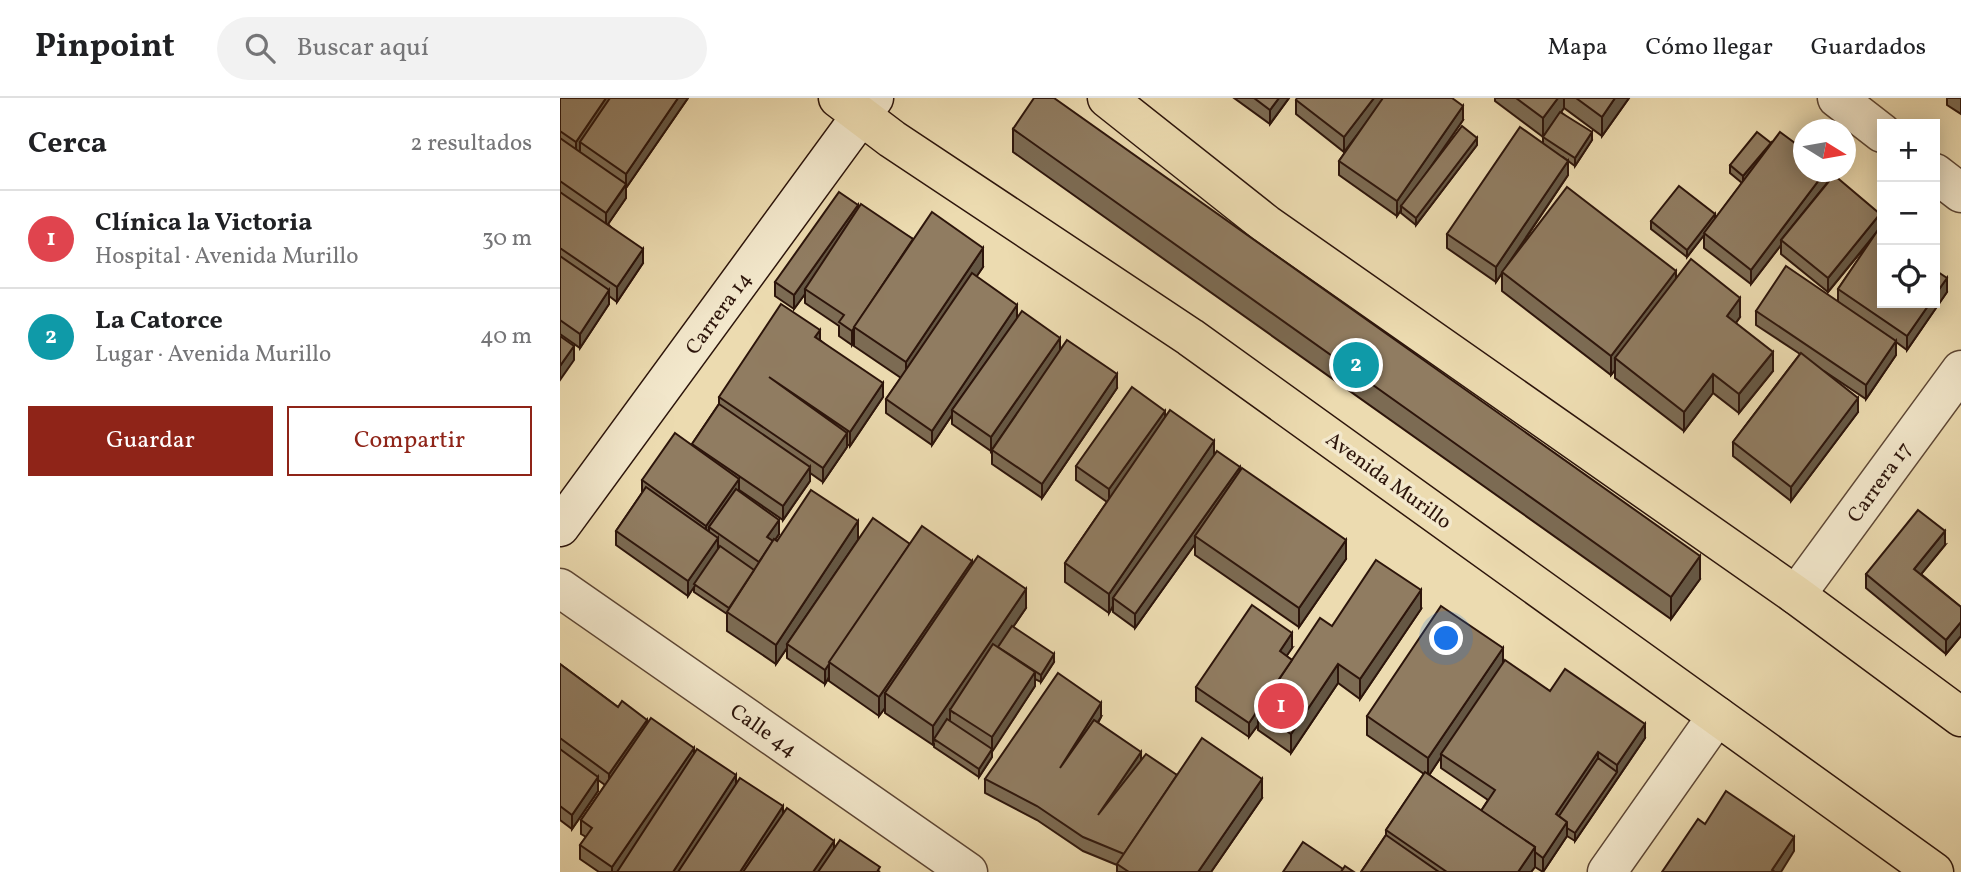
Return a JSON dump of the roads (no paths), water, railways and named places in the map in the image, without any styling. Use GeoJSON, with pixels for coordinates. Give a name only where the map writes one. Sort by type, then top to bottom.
{"type":"FeatureCollection","features":[{"type":"Feature","properties":{"kind":"main road"},"geometry":{"type":"LineString","coordinates":[[1107,98],[1266,224],[1796,595],[1961,717]]}},
{"type":"Feature","properties":{"kind":"main road","name":"Avenida Murillo"},"geometry":{"type":"LineString","coordinates":[[858,104],[1190,337],[1934,872]]}},
{"type":"Feature","properties":{"kind":"street"},"geometry":{"type":"LineString","coordinates":[[1837,98],[1877,129]]}},
{"type":"Feature","properties":{"kind":"street","name":"Carrera 14"},"geometry":{"type":"LineString","coordinates":[[560,527],[858,104]]}},
{"type":"Feature","properties":{"kind":"street"},"geometry":{"type":"LineString","coordinates":[[1940,177],[1961,193]]}},
{"type":"Feature","properties":{"kind":"street","name":"Carrera 17"},"geometry":{"type":"LineString","coordinates":[[1796,595],[1961,370]]}},
{"type":"Feature","properties":{"kind":"street","name":"Calle 44"},"geometry":{"type":"LineString","coordinates":[[560,588],[968,872]]}},
{"type":"Feature","properties":{"kind":"street"},"geometry":{"type":"LineString","coordinates":[[1607,872],[1717,716]]}},
{"type":"Feature","properties":{"kind":"place","name":"La Catorce"},"geometry":{"type":"Point","coordinates":[1356,365]}},
{"type":"Feature","properties":{"kind":"place","name":"Clínica la Victoria"},"geometry":{"type":"Point","coordinates":[1281,706]}}]}
